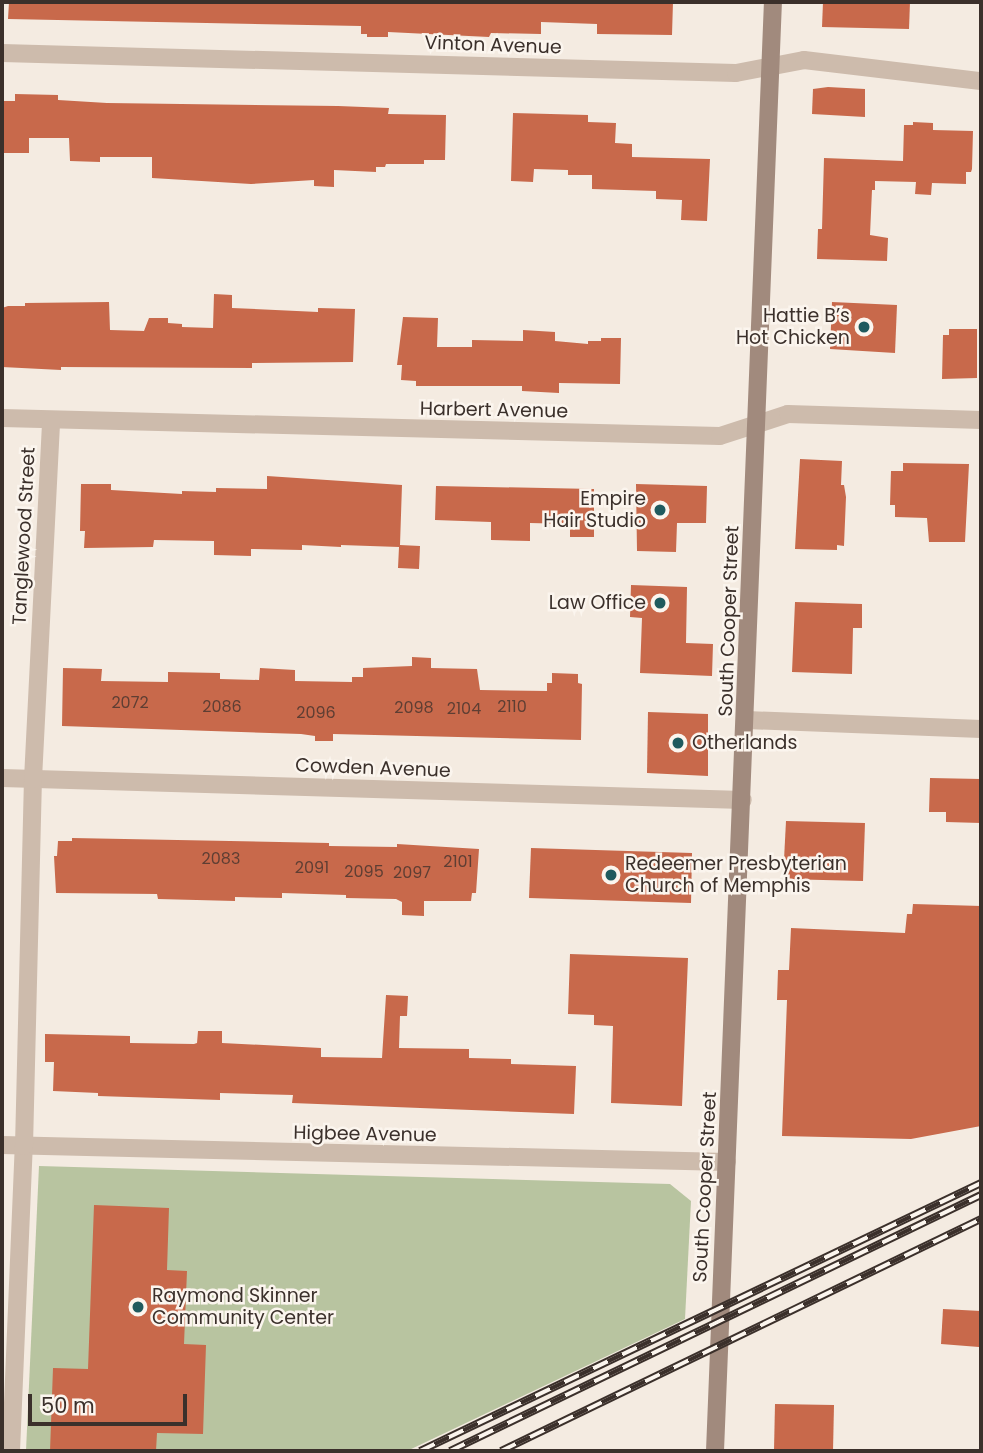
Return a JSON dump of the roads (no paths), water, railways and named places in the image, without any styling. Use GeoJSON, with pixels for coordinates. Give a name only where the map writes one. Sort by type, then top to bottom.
{"type":"FeatureCollection","features":[{"type":"Feature","properties":{"kind":"main road","name":"South Cooper Street"},"geometry":{"type":"LineString","coordinates":[[715,1451],[747,720],[773,2]]}},
{"type":"Feature","properties":{"kind":"street","name":"Vinton Avenue"},"geometry":{"type":"LineString","coordinates":[[2,53],[736,74],[804,60],[981,81]]}},
{"type":"Feature","properties":{"kind":"street","name":"Harbert Avenue"},"geometry":{"type":"LineString","coordinates":[[2,418],[720,436],[757,427],[788,414],[981,421]]}},
{"type":"Feature","properties":{"kind":"street","name":"Tanglewood Street"},"geometry":{"type":"LineString","coordinates":[[11,1451],[24,1146],[33,779],[51,419]]}},
{"type":"Feature","properties":{"kind":"street"},"geometry":{"type":"LineString","coordinates":[[747,720],[981,729]]}},
{"type":"Feature","properties":{"kind":"street","name":"Cowden Avenue"},"geometry":{"type":"LineString","coordinates":[[2,778],[743,800]]}},
{"type":"Feature","properties":{"kind":"street","name":"Higbee Avenue"},"geometry":{"type":"LineString","coordinates":[[2,1145],[727,1162]]}},
{"type":"Feature","properties":{"kind":"railway"},"geometry":{"type":"LineString","coordinates":[[420,1451],[981,1183]]}},
{"type":"Feature","properties":{"kind":"railway"},"geometry":{"type":"LineString","coordinates":[[450,1451],[981,1195]]}},
{"type":"Feature","properties":{"kind":"railway"},"geometry":{"type":"LineString","coordinates":[[501,1451],[981,1219]]}},
{"type":"Feature","properties":{"kind":"place","name":"Hattie B’s Hot Chicken"},"geometry":{"type":"Point","coordinates":[864,327]}},
{"type":"Feature","properties":{"kind":"place","name":"Empire Hair Studio"},"geometry":{"type":"Point","coordinates":[660,510]}},
{"type":"Feature","properties":{"kind":"place","name":"Law Office"},"geometry":{"type":"Point","coordinates":[660,603]}},
{"type":"Feature","properties":{"kind":"place","name":"Otherlands"},"geometry":{"type":"Point","coordinates":[678,743]}},
{"type":"Feature","properties":{"kind":"place","name":"Redeemer Presbyterian Church of Memphis"},"geometry":{"type":"Point","coordinates":[611,875]}},
{"type":"Feature","properties":{"kind":"place","name":"Raymond Skinner Community Center"},"geometry":{"type":"Point","coordinates":[138,1307]}}]}
